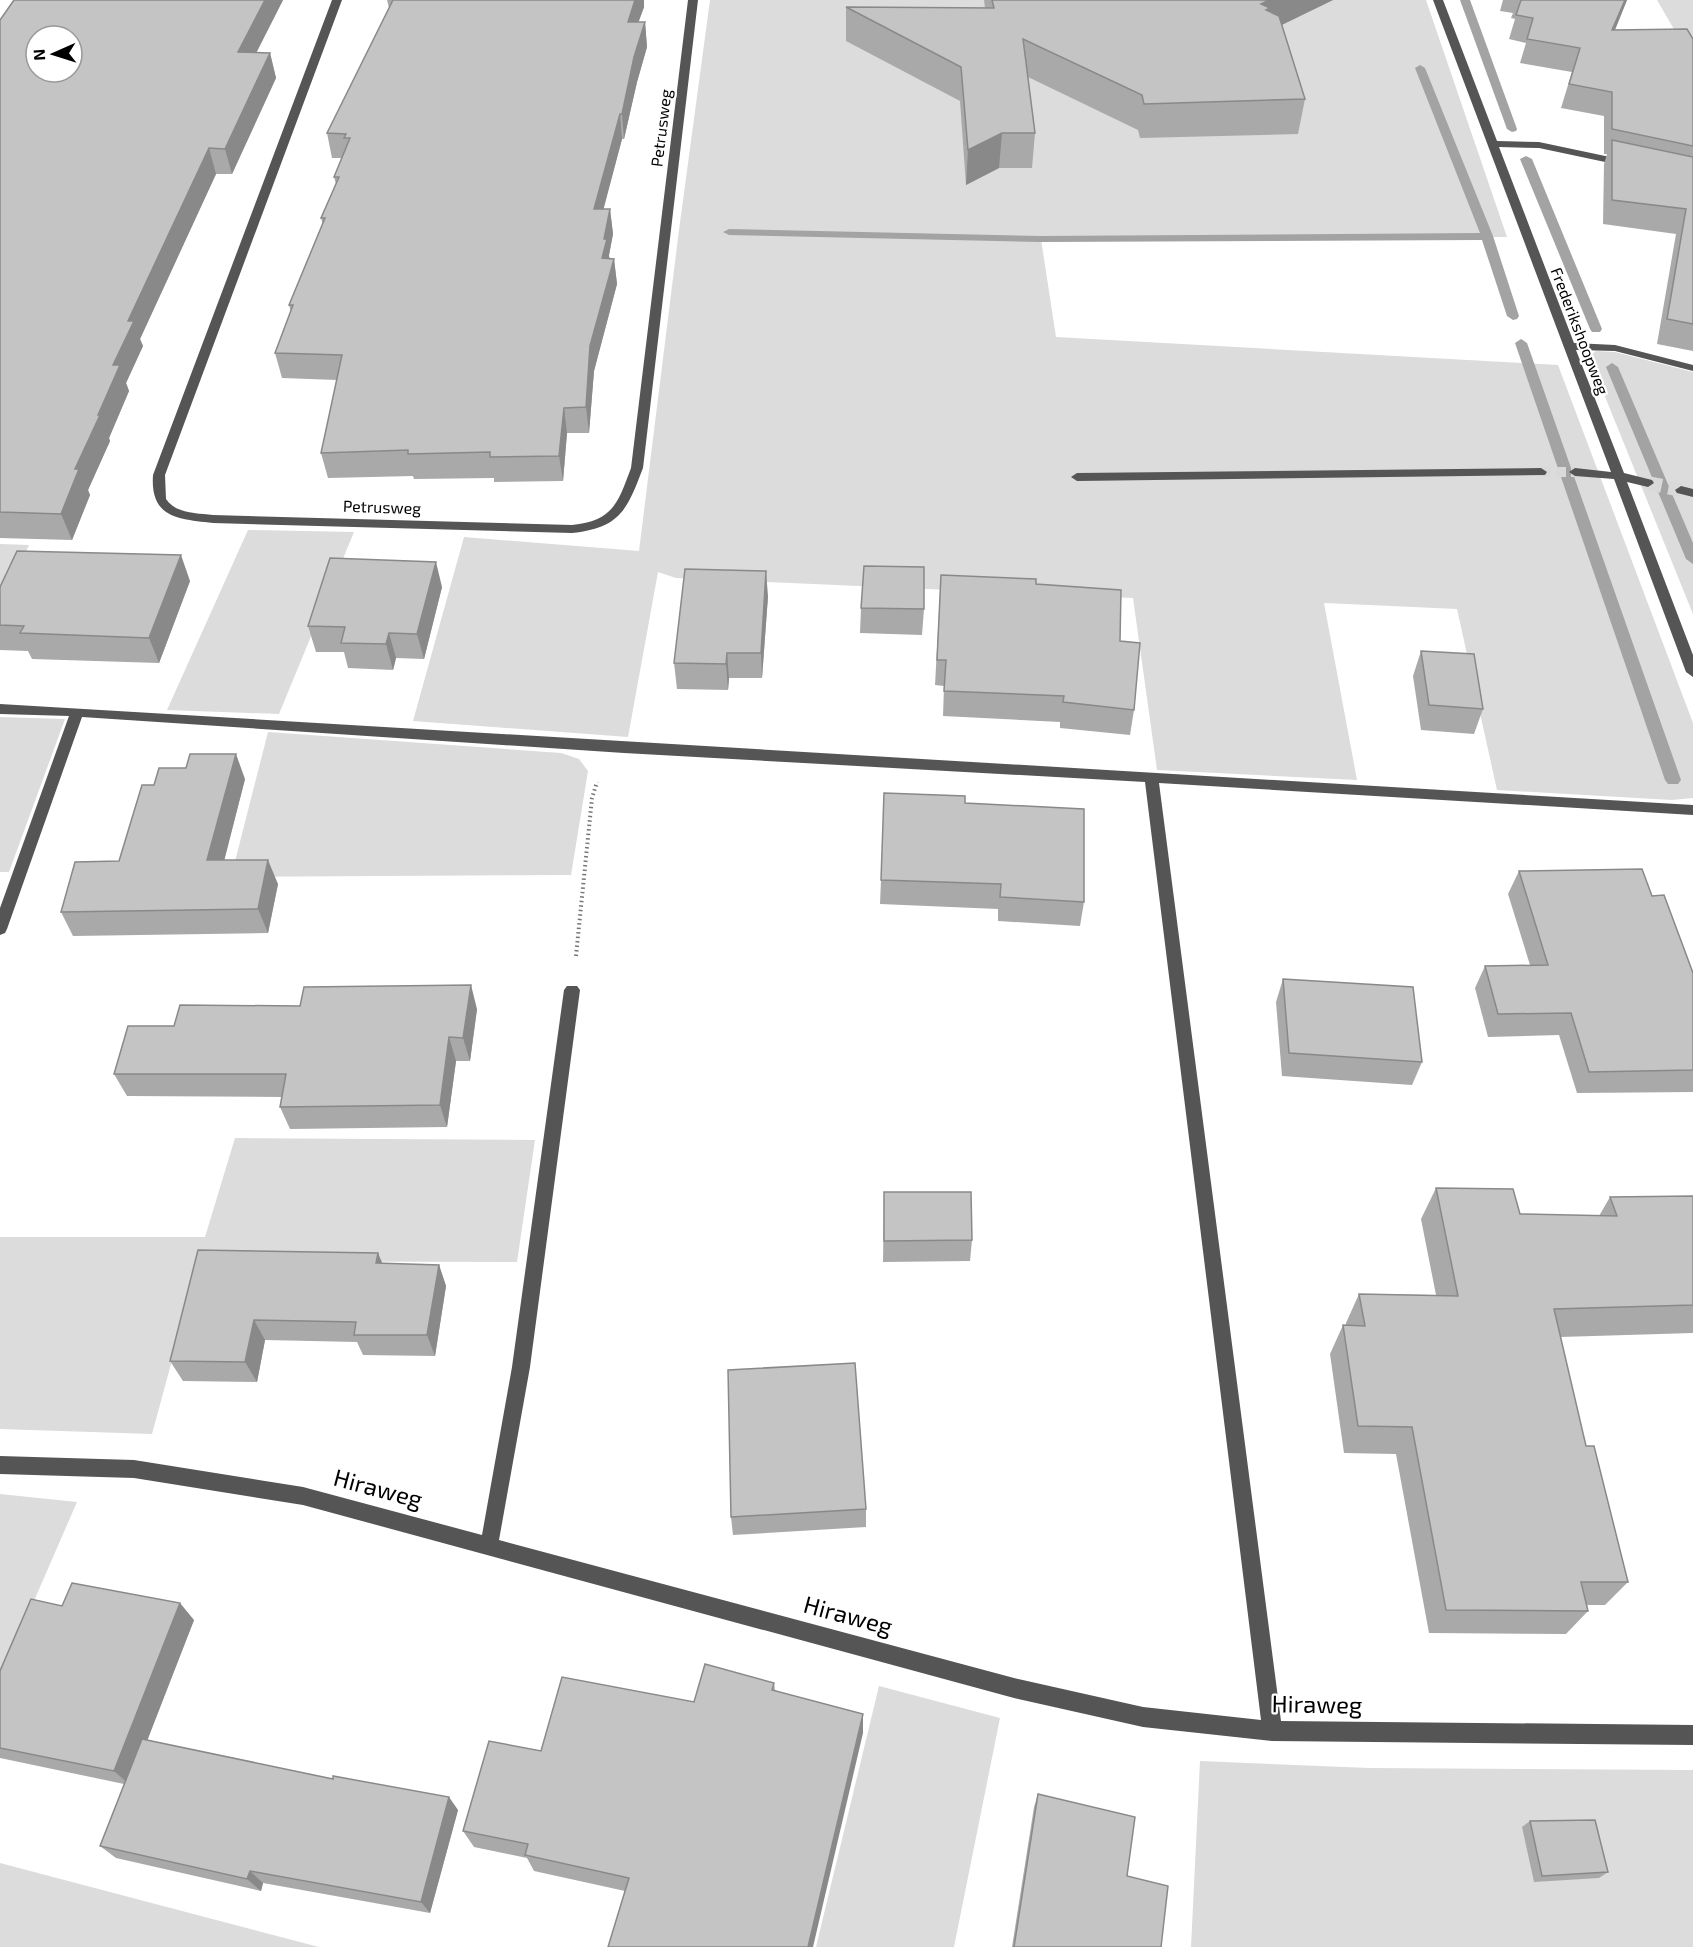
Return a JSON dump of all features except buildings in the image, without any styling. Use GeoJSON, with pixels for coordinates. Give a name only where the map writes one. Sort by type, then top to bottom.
{"type":"FeatureCollection","features":[{"type":"Feature","properties":{"kind":"street","name":"Petrusweg"},"geometry":{"type":"LineString","coordinates":[[337,0],[159,475],[156,492],[163,506],[179,515],[213,519],[572,529],[592,528],[609,520],[621,507],[636,468],[693,0]]}},
{"type":"Feature","properties":{"kind":"street","name":"Frederikshoopweg"},"geometry":{"type":"LineString","coordinates":[[1438,0],[1618,476],[1687,639],[1693,672]]}},
{"type":"Feature","properties":{"kind":"street"},"geometry":{"type":"LineString","coordinates":[[1491,144],[1539,146],[1638,166]]}},
{"type":"Feature","properties":{"kind":"street"},"geometry":{"type":"LineString","coordinates":[[1568,346],[1615,348],[1693,368]]}},
{"type":"Feature","properties":{"kind":"street"},"geometry":{"type":"LineString","coordinates":[[1077,477],[1541,472]]}},
{"type":"Feature","properties":{"kind":"street"},"geometry":{"type":"LineString","coordinates":[[1575,472],[1618,476],[1648,483]]}},
{"type":"Feature","properties":{"kind":"street"},"geometry":{"type":"LineString","coordinates":[[0,709],[1693,810]]}},
{"type":"Feature","properties":{"kind":"street"},"geometry":{"type":"LineString","coordinates":[[0,929],[77,712]]}},
{"type":"Feature","properties":{"kind":"street"},"geometry":{"type":"LineString","coordinates":[[1152,779],[1272,1731]]}},
{"type":"Feature","properties":{"kind":"street"},"geometry":{"type":"LineString","coordinates":[[489,1545],[521,1367],[572,990]]}},
{"type":"Feature","properties":{"kind":"street","name":"Hiraweg"},"geometry":{"type":"LineString","coordinates":[[0,1465],[134,1469],[303,1496],[1014,1688],[1143,1717],[1272,1731],[1693,1735]]}},
{"type":"Feature","properties":{"kind":"path"},"geometry":{"type":"LineString","coordinates":[[572,990],[592,798],[599,776],[624,748]]}},
{"type":"Feature","properties":{"kind":"shaded area"},"geometry":{"type":"Polygon","coordinates":[[[710,0],[1426,0],[1507,237],[1041,239],[1056,337],[1558,365],[1693,723],[1693,798],[1672,800],[1497,790],[1457,609],[1324,603],[1357,780],[1157,770],[1133,598],[676,578],[658,572],[628,737],[413,721],[464,537],[639,551],[710,0]]]}},
{"type":"Feature","properties":{"kind":"shaded area"},"geometry":{"type":"Polygon","coordinates":[[[1657,0],[1693,0],[1693,62],[1657,0]]]}},
{"type":"Feature","properties":{"kind":"shaded area"},"geometry":{"type":"Polygon","coordinates":[[[1596,351],[1615,352],[1693,372],[1693,614],[1589,357],[1596,351]]]}},
{"type":"Feature","properties":{"kind":"shaded area"},"geometry":{"type":"Polygon","coordinates":[[[248,530],[354,532],[279,714],[167,710],[248,530]]]}},
{"type":"Feature","properties":{"kind":"shaded area"},"geometry":{"type":"Polygon","coordinates":[[[0,544],[29,545],[0,609],[0,544]]]}},
{"type":"Feature","properties":{"kind":"shaded area"},"geometry":{"type":"Polygon","coordinates":[[[0,717],[65,719],[9,872],[0,872],[0,717]]]}},
{"type":"Feature","properties":{"kind":"shaded area"},"geometry":{"type":"Polygon","coordinates":[[[268,732],[561,753],[579,759],[588,771],[571,875],[231,877],[268,732]]]}},
{"type":"Feature","properties":{"kind":"shaded area"},"geometry":{"type":"Polygon","coordinates":[[[235,1138],[535,1140],[517,1262],[199,1261],[152,1434],[0,1429],[0,1237],[205,1237],[235,1138]]]}},
{"type":"Feature","properties":{"kind":"shaded area"},"geometry":{"type":"Polygon","coordinates":[[[0,1494],[77,1502],[0,1679],[0,1494]]]}},
{"type":"Feature","properties":{"kind":"shaded area"},"geometry":{"type":"Polygon","coordinates":[[[879,1686],[1000,1718],[954,1947],[816,1947],[879,1686]]]}},
{"type":"Feature","properties":{"kind":"shaded area"},"geometry":{"type":"Polygon","coordinates":[[[1200,1761],[1369,1768],[1693,1770],[1693,1947],[1191,1947],[1200,1761]]]}},
{"type":"Feature","properties":{"kind":"shaded area"},"geometry":{"type":"Polygon","coordinates":[[[0,1863],[319,1947],[0,1947],[0,1863]]]}},
{"type":"Feature","properties":{"kind":"waterway"},"geometry":{"type":"LineString","coordinates":[[1465,0],[1512,129]]}},
{"type":"Feature","properties":{"kind":"waterway"},"geometry":{"type":"LineString","coordinates":[[1420,68],[1487,236]]}},
{"type":"Feature","properties":{"kind":"waterway"},"geometry":{"type":"LineString","coordinates":[[1526,159],[1596,329]]}},
{"type":"Feature","properties":{"kind":"waterway"},"geometry":{"type":"LineString","coordinates":[[729,232],[1040,239],[1487,236]]}},
{"type":"Feature","properties":{"kind":"waterway"},"geometry":{"type":"LineString","coordinates":[[1487,236],[1513,316]]}},
{"type":"Feature","properties":{"kind":"waterway"},"geometry":{"type":"LineString","coordinates":[[1521,343],[1673,780]]}},
{"type":"Feature","properties":{"kind":"waterway"},"geometry":{"type":"LineString","coordinates":[[1612,367],[1693,559]]}},
{"type":"Feature","properties":{"kind":"tunnel"},"geometry":{"type":"LineString","coordinates":[[1541,472],[1575,472]]}},
{"type":"Feature","properties":{"kind":"tunnel"},"geometry":{"type":"LineString","coordinates":[[1648,483],[1681,490]]}}]}
